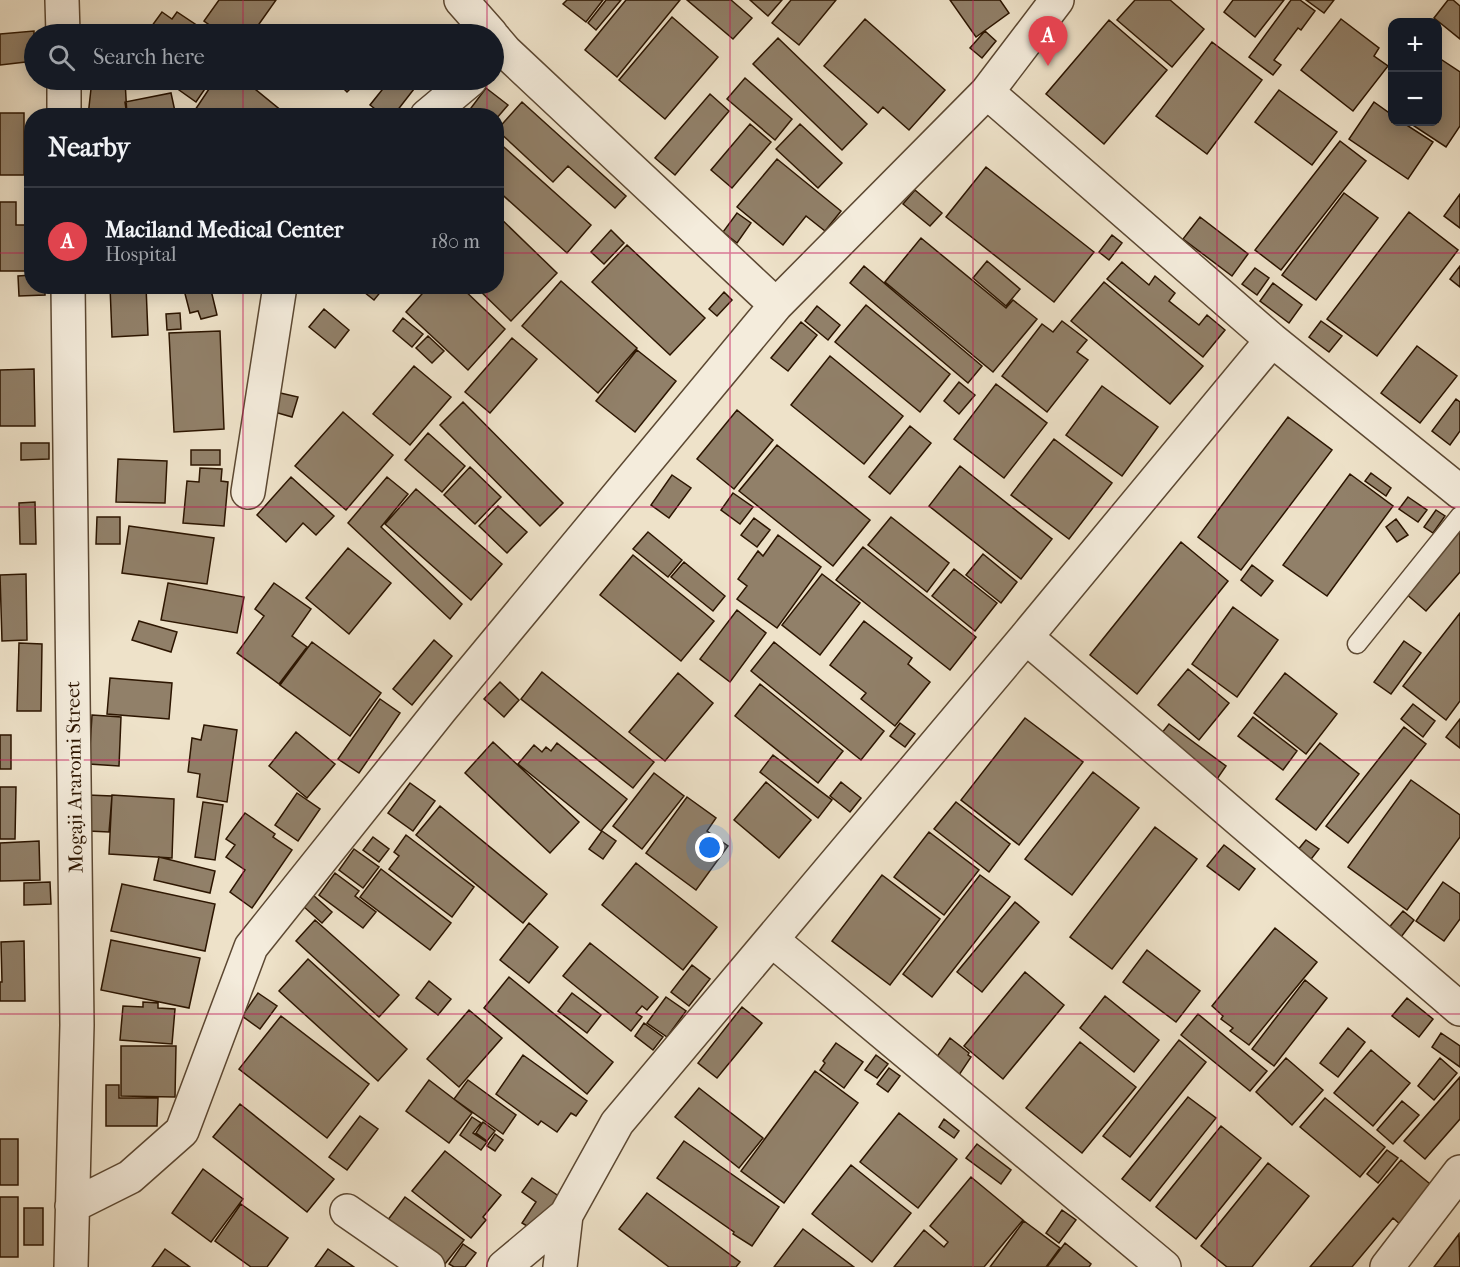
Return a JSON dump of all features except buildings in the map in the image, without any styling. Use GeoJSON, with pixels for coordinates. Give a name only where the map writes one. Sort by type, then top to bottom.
{"type":"FeatureCollection","features":[{"type":"Feature","properties":{"kind":"street"},"geometry":{"type":"LineString","coordinates":[[62,0],[63,24]]}},
{"type":"Feature","properties":{"kind":"street"},"geometry":{"type":"LineString","coordinates":[[461,0],[479,24]]}},
{"type":"Feature","properties":{"kind":"street"},"geometry":{"type":"LineString","coordinates":[[72,1206],[130,1177],[182,1131],[251,947],[441,709],[776,305],[987,93],[1049,3]]}},
{"type":"Feature","properties":{"kind":"street"},"geometry":{"type":"LineString","coordinates":[[504,53],[776,305]]}},
{"type":"Feature","properties":{"kind":"street"},"geometry":{"type":"LineString","coordinates":[[64,90],[64,108]]}},
{"type":"Feature","properties":{"kind":"street"},"geometry":{"type":"LineString","coordinates":[[437,108],[458,90]]}},
{"type":"Feature","properties":{"kind":"street"},"geometry":{"type":"LineString","coordinates":[[987,93],[1272,340],[1460,492]]}},
{"type":"Feature","properties":{"kind":"street","name":"Mogaji Araromi Street"},"geometry":{"type":"LineString","coordinates":[[68,294],[76,1025],[71,1267]]}},
{"type":"Feature","properties":{"kind":"street"},"geometry":{"type":"LineString","coordinates":[[248,492],[279,294]]}},
{"type":"Feature","properties":{"kind":"street"},"geometry":{"type":"LineString","coordinates":[[504,1267],[566,1215],[617,1123],[1026,637],[1272,340]]}},
{"type":"Feature","properties":{"kind":"street"},"geometry":{"type":"LineString","coordinates":[[1026,637],[1460,1009]]}},
{"type":"Feature","properties":{"kind":"street"},"geometry":{"type":"LineString","coordinates":[[771,940],[1164,1267]]}},
{"type":"Feature","properties":{"kind":"street"},"geometry":{"type":"LineString","coordinates":[[1388,1267],[1460,1172]]}},
{"type":"Feature","properties":{"kind":"street"},"geometry":{"type":"LineString","coordinates":[[347,1211],[428,1267]]}},
{"type":"Feature","properties":{"kind":"street"},"geometry":{"type":"LineString","coordinates":[[560,1267],[566,1215]]}},
{"type":"Feature","properties":{"kind":"lane"},"geometry":{"type":"LineString","coordinates":[[1357,644],[1460,516]]}},
{"type":"Feature","properties":{"kind":"place","name":"Maciland Medical Center"},"geometry":{"type":"Point","coordinates":[1048,66]}}]}
